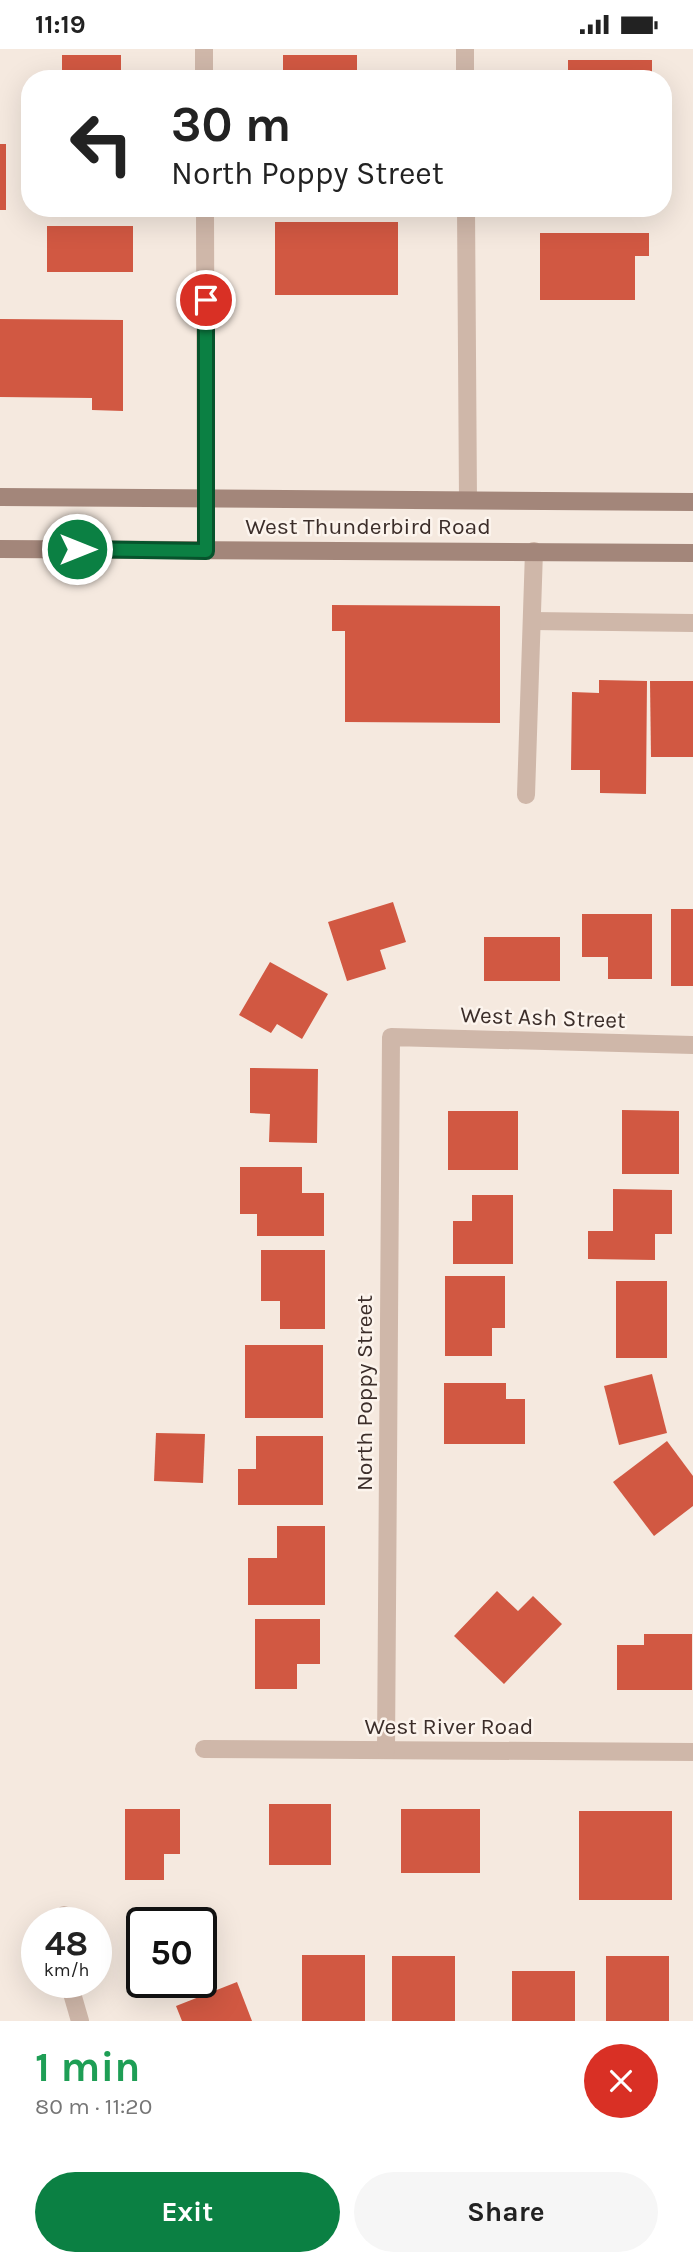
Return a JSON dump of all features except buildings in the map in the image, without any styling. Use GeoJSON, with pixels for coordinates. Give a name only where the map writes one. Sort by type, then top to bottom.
{"type":"FeatureCollection","features":[{"type":"Feature","properties":{"kind":"main road","name":"West Thunderbird Road"},"geometry":{"type":"LineString","coordinates":[[0,497],[693,502]]}},
{"type":"Feature","properties":{"kind":"main road","name":"West Thunderbird Road"},"geometry":{"type":"LineString","coordinates":[[0,549],[693,554]]}},
{"type":"Feature","properties":{"kind":"street"},"geometry":{"type":"LineString","coordinates":[[204,49],[204,70]]}},
{"type":"Feature","properties":{"kind":"street"},"geometry":{"type":"LineString","coordinates":[[465,49],[465,70]]}},
{"type":"Feature","properties":{"kind":"street"},"geometry":{"type":"LineString","coordinates":[[205,217],[206,551]]}},
{"type":"Feature","properties":{"kind":"street"},"geometry":{"type":"LineString","coordinates":[[466,217],[468,500]]}},
{"type":"Feature","properties":{"kind":"street"},"geometry":{"type":"LineString","coordinates":[[526,795],[534,551]]}},
{"type":"Feature","properties":{"kind":"street"},"geometry":{"type":"LineString","coordinates":[[533,621],[693,623]]}},
{"type":"Feature","properties":{"kind":"street","name":"West Ash Street"},"geometry":{"type":"LineString","coordinates":[[391,1037],[693,1045]]}},
{"type":"Feature","properties":{"kind":"street","name":"North Poppy Street"},"geometry":{"type":"LineString","coordinates":[[386,1750],[391,1037]]}},
{"type":"Feature","properties":{"kind":"street","name":"West River Road"},"geometry":{"type":"LineString","coordinates":[[204,1748],[693,1752]]}},
{"type":"Feature","properties":{"kind":"street"},"geometry":{"type":"LineString","coordinates":[[73,1998],[80,2021]]}},
{"type":"Feature","properties":{"kind":"route"},"geometry":{"type":"LineString","coordinates":[[77,549],[206,551],[206,300]]}}]}
